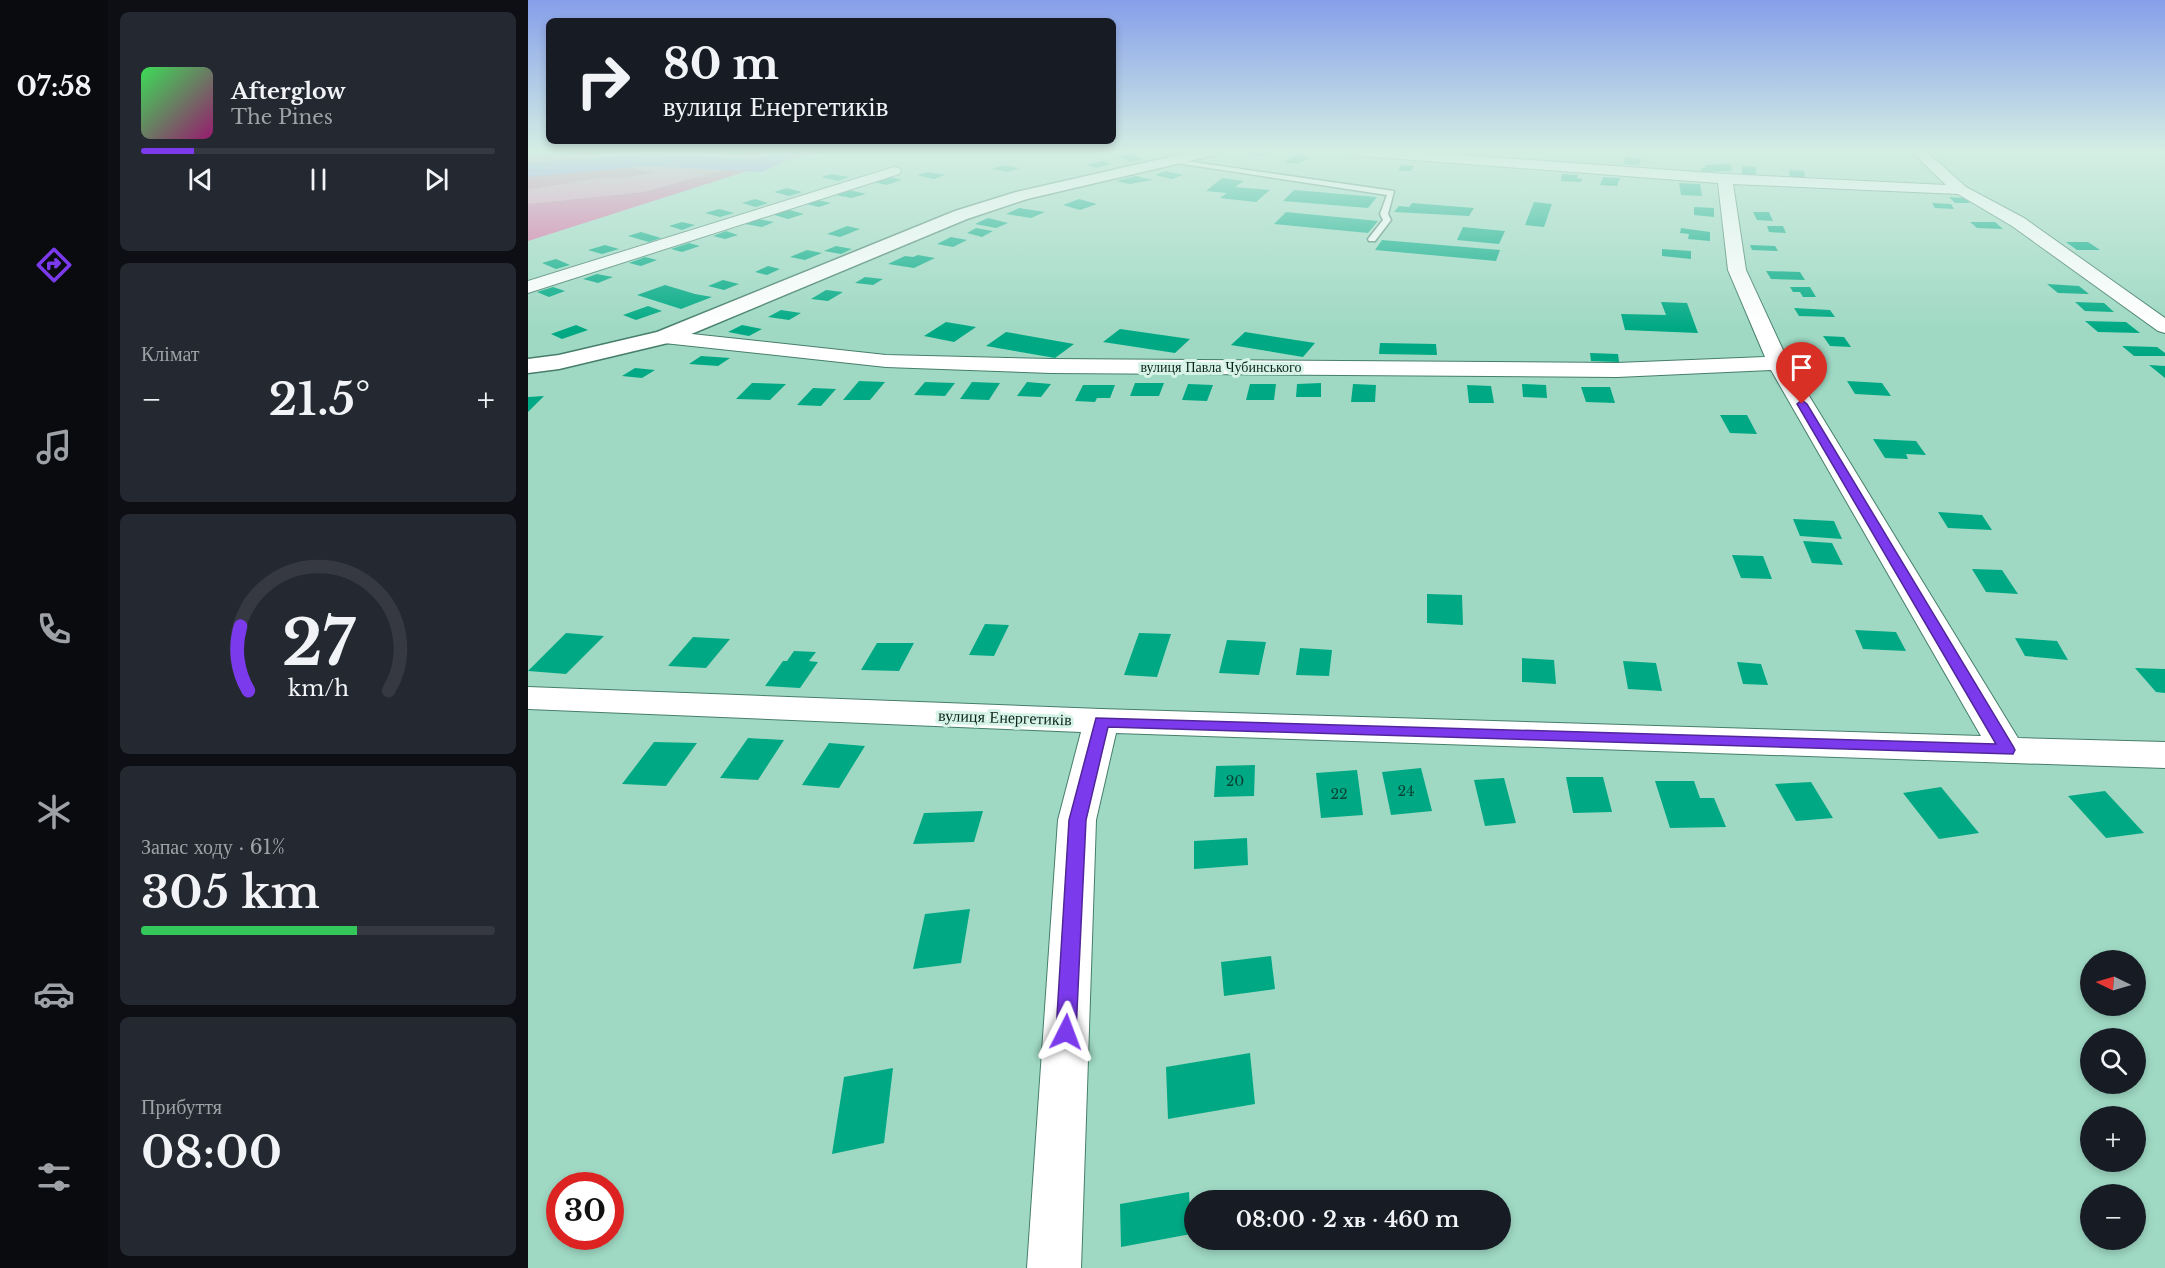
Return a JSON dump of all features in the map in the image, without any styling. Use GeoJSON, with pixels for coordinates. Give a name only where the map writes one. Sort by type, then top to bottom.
{"type":"FeatureCollection","features":[{"type":"Feature","properties":{"kind":"street"},"geometry":{"type":"LineString","coordinates":[[528,287],[770,210]]}},
{"type":"Feature","properties":{"kind":"street"},"geometry":{"type":"LineString","coordinates":[[528,366],[559,362],[664,337],[976,210]]}},
{"type":"Feature","properties":{"kind":"street"},"geometry":{"type":"LineString","coordinates":[[1729,210],[1737,270],[1778,363],[2007,750]]}},
{"type":"Feature","properties":{"kind":"street"},"geometry":{"type":"LineString","coordinates":[[1997,210],[2018,222],[2165,327]]}},
{"type":"Feature","properties":{"kind":"street","name":"вулиця Павла Чубинського"},"geometry":{"type":"LineString","coordinates":[[664,337],[886,360],[1051,366],[1617,370],[1778,363]]}},
{"type":"Feature","properties":{"kind":"street","name":"вулиця Енергетиків"},"geometry":{"type":"LineString","coordinates":[[528,698],[1101,722],[2165,755]]}},
{"type":"Feature","properties":{"kind":"street"},"geometry":{"type":"LineString","coordinates":[[1054,1268],[1077,820],[1101,722]]}},
{"type":"Feature","properties":{"kind":"lane"},"geometry":{"type":"LineString","coordinates":[[1372,239],[1387,220],[1384,214],[1385,210]]}},
{"type":"Feature","properties":{"kind":"shaded area"},"geometry":{"type":"Polygon","coordinates":[[[528,210],[625,210],[528,241],[528,210]]]}},
{"type":"Feature","properties":{"kind":"building"},"geometry":{"type":"Polygon","coordinates":[[[723,210],[734,213],[720,217],[705,213],[723,210]]]}},
{"type":"Feature","properties":{"kind":"building"},"geometry":{"type":"Polygon","coordinates":[[[790,210],[804,214],[788,219],[771,214],[790,210]]]}},
{"type":"Feature","properties":{"kind":"building"},"geometry":{"type":"Polygon","coordinates":[[[1014,210],[1045,212],[1031,218],[1006,214],[1014,210]]]}},
{"type":"Feature","properties":{"kind":"building"},"geometry":{"type":"Polygon","coordinates":[[[1396,210],[1473,210],[1469,216],[1394,212],[1396,210]]]}},
{"type":"Feature","properties":{"kind":"building"},"geometry":{"type":"Polygon","coordinates":[[[1531,210],[1550,210],[1544,227],[1525,225],[1531,210]]]}},
{"type":"Feature","properties":{"kind":"building"},"geometry":{"type":"Polygon","coordinates":[[[1694,210],[1714,210],[1714,217],[1694,215],[1694,210]]]}},
{"type":"Feature","properties":{"kind":"building"},"geometry":{"type":"Polygon","coordinates":[[[1286,212],[1378,221],[1368,233],[1274,224],[1286,212]]]}},
{"type":"Feature","properties":{"kind":"building"},"geometry":{"type":"Polygon","coordinates":[[[1753,212],[1769,212],[1773,221],[1757,220],[1753,212]]]}},
{"type":"Feature","properties":{"kind":"building"},"geometry":{"type":"Polygon","coordinates":[[[988,218],[1008,223],[996,228],[975,224],[988,218]]]}},
{"type":"Feature","properties":{"kind":"building"},"geometry":{"type":"Polygon","coordinates":[[[758,219],[774,222],[762,227],[745,224],[758,219]]]}},
{"type":"Feature","properties":{"kind":"building"},"geometry":{"type":"Polygon","coordinates":[[[682,222],[695,225],[682,230],[669,226],[682,222]]]}},
{"type":"Feature","properties":{"kind":"building"},"geometry":{"type":"Polygon","coordinates":[[[1970,222],[1995,222],[2003,229],[1977,228],[1970,222]]]}},
{"type":"Feature","properties":{"kind":"building"},"geometry":{"type":"Polygon","coordinates":[[[847,226],[860,229],[840,237],[827,234],[847,226]]]}},
{"type":"Feature","properties":{"kind":"building"},"geometry":{"type":"Polygon","coordinates":[[[1767,226],[1783,226],[1786,233],[1769,232],[1767,226]]]}},
{"type":"Feature","properties":{"kind":"building"},"geometry":{"type":"Polygon","coordinates":[[[1463,227],[1505,231],[1499,244],[1457,240],[1463,227]]]}},
{"type":"Feature","properties":{"kind":"building"},"geometry":{"type":"Polygon","coordinates":[[[976,228],[993,231],[982,237],[967,233],[976,228]]]}},
{"type":"Feature","properties":{"kind":"building"},"geometry":{"type":"Polygon","coordinates":[[[1681,228],[1710,232],[1710,241],[1688,239],[1689,234],[1680,233],[1681,228]]]}},
{"type":"Feature","properties":{"kind":"building"},"geometry":{"type":"Polygon","coordinates":[[[726,231],[738,235],[725,239],[713,236],[726,231]]]}},
{"type":"Feature","properties":{"kind":"building"},"geometry":{"type":"Polygon","coordinates":[[[641,232],[661,238],[649,242],[628,236],[641,232]]]}},
{"type":"Feature","properties":{"kind":"building"},"geometry":{"type":"Polygon","coordinates":[[[951,237],[967,240],[953,247],[937,244],[951,237]]]}},
{"type":"Feature","properties":{"kind":"building"},"geometry":{"type":"Polygon","coordinates":[[[1382,240],[1500,250],[1496,261],[1375,250],[1382,240]]]}},
{"type":"Feature","properties":{"kind":"building"},"geometry":{"type":"Polygon","coordinates":[[[2066,242],[2088,242],[2100,250],[2077,250],[2066,242]]]}},
{"type":"Feature","properties":{"kind":"building"},"geometry":{"type":"Polygon","coordinates":[[[689,243],[700,246],[682,252],[671,249],[689,243]]]}},
{"type":"Feature","properties":{"kind":"building"},"geometry":{"type":"Polygon","coordinates":[[[605,245],[619,249],[602,254],[588,250],[605,245]]]}},
{"type":"Feature","properties":{"kind":"building"},"geometry":{"type":"Polygon","coordinates":[[[1750,245],[1775,246],[1778,251],[1752,250],[1750,245]]]}},
{"type":"Feature","properties":{"kind":"building"},"geometry":{"type":"Polygon","coordinates":[[[836,246],[852,249],[841,254],[824,251],[836,246]]]}},
{"type":"Feature","properties":{"kind":"building"},"geometry":{"type":"Polygon","coordinates":[[[1662,249],[1691,251],[1691,259],[1662,256],[1662,249]]]}},
{"type":"Feature","properties":{"kind":"building"},"geometry":{"type":"Polygon","coordinates":[[[807,250],[822,253],[805,260],[790,257],[807,250]]]}},
{"type":"Feature","properties":{"kind":"building"},"geometry":{"type":"Polygon","coordinates":[[[918,255],[935,258],[914,268],[888,264],[905,256],[918,255]]]}},
{"type":"Feature","properties":{"kind":"building"},"geometry":{"type":"Polygon","coordinates":[[[645,257],[657,260],[641,266],[629,263],[645,257]]]}},
{"type":"Feature","properties":{"kind":"building"},"geometry":{"type":"Polygon","coordinates":[[[556,259],[570,265],[556,269],[542,263],[556,259]]]}},
{"type":"Feature","properties":{"kind":"building"},"geometry":{"type":"Polygon","coordinates":[[[768,266],[780,269],[767,275],[755,272],[768,266]]]}},
{"type":"Feature","properties":{"kind":"building"},"geometry":{"type":"Polygon","coordinates":[[[1766,271],[1800,272],[1805,280],[1771,279],[1766,271]]]}},
{"type":"Feature","properties":{"kind":"building"},"geometry":{"type":"Polygon","coordinates":[[[597,274],[613,277],[598,283],[583,279],[597,274]]]}},
{"type":"Feature","properties":{"kind":"building"},"geometry":{"type":"Polygon","coordinates":[[[865,277],[883,279],[873,285],[855,283],[865,277]]]}},
{"type":"Feature","properties":{"kind":"building"},"geometry":{"type":"Polygon","coordinates":[[[723,280],[739,284],[724,290],[708,286],[723,280]]]}},
{"type":"Feature","properties":{"kind":"building"},"geometry":{"type":"Polygon","coordinates":[[[2047,284],[2079,286],[2089,294],[2058,293],[2047,284]]]}},
{"type":"Feature","properties":{"kind":"building"},"geometry":{"type":"Polygon","coordinates":[[[665,285],[712,297],[681,309],[637,295],[665,285]]]}},
{"type":"Feature","properties":{"kind":"building"},"geometry":{"type":"Polygon","coordinates":[[[553,287],[565,291],[549,297],[537,292],[553,287]]]}},
{"type":"Feature","properties":{"kind":"building"},"geometry":{"type":"Polygon","coordinates":[[[1790,287],[1810,287],[1816,297],[1803,297],[1800,292],[1793,292],[1790,287]]]}},
{"type":"Feature","properties":{"kind":"building"},"geometry":{"type":"Polygon","coordinates":[[[826,290],[843,292],[828,301],[811,299],[826,290]]]}},
{"type":"Feature","properties":{"kind":"building"},"geometry":{"type":"Polygon","coordinates":[[[1661,302],[1687,303],[1698,333],[1625,330],[1621,314],[1666,315],[1661,302]]]}},
{"type":"Feature","properties":{"kind":"building"},"geometry":{"type":"Polygon","coordinates":[[[2075,302],[2104,303],[2114,312],[2085,311],[2075,302]]]}},
{"type":"Feature","properties":{"kind":"building"},"geometry":{"type":"Polygon","coordinates":[[[648,306],[662,311],[636,320],[623,315],[648,306]]]}},
{"type":"Feature","properties":{"kind":"building"},"geometry":{"type":"Polygon","coordinates":[[[1794,308],[1830,310],[1835,317],[1799,316],[1794,308]]]}},
{"type":"Feature","properties":{"kind":"building"},"geometry":{"type":"Polygon","coordinates":[[[781,310],[801,313],[789,320],[768,317],[781,310]]]}},
{"type":"Feature","properties":{"kind":"building"},"geometry":{"type":"Polygon","coordinates":[[[2085,321],[2126,322],[2140,333],[2098,332],[2085,321]]]}},
{"type":"Feature","properties":{"kind":"building"},"geometry":{"type":"Polygon","coordinates":[[[946,322],[976,327],[954,342],[924,336],[946,322]]]}},
{"type":"Feature","properties":{"kind":"building"},"geometry":{"type":"Polygon","coordinates":[[[576,325],[588,330],[562,339],[551,334],[576,325]]]}},
{"type":"Feature","properties":{"kind":"building"},"geometry":{"type":"Polygon","coordinates":[[[742,325],[762,329],[749,336],[728,332],[742,325]]]}},
{"type":"Feature","properties":{"kind":"building"},"geometry":{"type":"Polygon","coordinates":[[[1120,329],[1190,339],[1175,353],[1103,342],[1120,329]]]}},
{"type":"Feature","properties":{"kind":"building"},"geometry":{"type":"Polygon","coordinates":[[[1006,332],[1074,344],[1055,358],[986,346],[1006,332]]]}},
{"type":"Feature","properties":{"kind":"building"},"geometry":{"type":"Polygon","coordinates":[[[1245,332],[1315,343],[1303,357],[1231,345],[1245,332]]]}},
{"type":"Feature","properties":{"kind":"building"},"geometry":{"type":"Polygon","coordinates":[[[1823,336],[1844,337],[1851,347],[1830,346],[1823,336]]]}},
{"type":"Feature","properties":{"kind":"building"},"geometry":{"type":"Polygon","coordinates":[[[1380,343],[1436,344],[1437,355],[1379,354],[1380,343]]]}},
{"type":"Feature","properties":{"kind":"building"},"geometry":{"type":"Polygon","coordinates":[[[2122,346],[2157,347],[2165,353],[2165,356],[2134,356],[2122,346]]]}},
{"type":"Feature","properties":{"kind":"building"},"geometry":{"type":"Polygon","coordinates":[[[1590,353],[1618,354],[1619,362],[1591,361],[1590,353]]]}},
{"type":"Feature","properties":{"kind":"building"},"geometry":{"type":"Polygon","coordinates":[[[701,356],[730,358],[718,366],[689,364],[701,356]]]}},
{"type":"Feature","properties":{"kind":"building"},"geometry":{"type":"Polygon","coordinates":[[[2149,365],[2165,366],[2165,378],[2149,365]]]}},
{"type":"Feature","properties":{"kind":"building"},"geometry":{"type":"Polygon","coordinates":[[[635,368],[655,370],[642,378],[622,376],[635,368]]]}},
{"type":"Feature","properties":{"kind":"building"},"geometry":{"type":"Polygon","coordinates":[[[859,381],[885,382],[870,400],[843,400],[859,381]]]}},
{"type":"Feature","properties":{"kind":"building"},"geometry":{"type":"Polygon","coordinates":[[[1847,381],[1882,383],[1891,396],[1855,394],[1847,381]]]}},
{"type":"Feature","properties":{"kind":"building"},"geometry":{"type":"Polygon","coordinates":[[[925,382],[955,383],[945,396],[914,395],[925,382]]]}},
{"type":"Feature","properties":{"kind":"building"},"geometry":{"type":"Polygon","coordinates":[[[972,382],[1000,383],[989,400],[960,399],[972,382]]]}},
{"type":"Feature","properties":{"kind":"building"},"geometry":{"type":"Polygon","coordinates":[[[1027,382],[1051,384],[1041,397],[1017,396],[1027,382]]]}},
{"type":"Feature","properties":{"kind":"building"},"geometry":{"type":"Polygon","coordinates":[[[752,383],[786,384],[770,400],[736,399],[752,383]]]}},
{"type":"Feature","properties":{"kind":"building"},"geometry":{"type":"Polygon","coordinates":[[[1135,383],[1164,383],[1159,396],[1130,396],[1135,383]]]}},
{"type":"Feature","properties":{"kind":"building"},"geometry":{"type":"Polygon","coordinates":[[[1321,383],[1321,397],[1296,397],[1297,384],[1321,383]]]}},
{"type":"Feature","properties":{"kind":"building"},"geometry":{"type":"Polygon","coordinates":[[[1188,384],[1213,385],[1207,401],[1182,400],[1188,384]]]}},
{"type":"Feature","properties":{"kind":"building"},"geometry":{"type":"Polygon","coordinates":[[[1250,384],[1276,384],[1274,400],[1246,400],[1250,384]]]}},
{"type":"Feature","properties":{"kind":"building"},"geometry":{"type":"Polygon","coordinates":[[[1353,384],[1376,385],[1375,402],[1351,402],[1353,384]]]}},
{"type":"Feature","properties":{"kind":"building"},"geometry":{"type":"Polygon","coordinates":[[[1522,384],[1546,385],[1547,398],[1523,397],[1522,384]]]}},
{"type":"Feature","properties":{"kind":"building"},"geometry":{"type":"Polygon","coordinates":[[[1083,385],[1115,385],[1110,398],[1097,398],[1095,402],[1075,401],[1083,385]]]}},
{"type":"Feature","properties":{"kind":"building"},"geometry":{"type":"Polygon","coordinates":[[[1467,385],[1491,386],[1494,403],[1469,403],[1467,385]]]}},
{"type":"Feature","properties":{"kind":"building"},"geometry":{"type":"Polygon","coordinates":[[[1581,387],[1610,387],[1615,403],[1586,402],[1581,387]]]}},
{"type":"Feature","properties":{"kind":"building"},"geometry":{"type":"Polygon","coordinates":[[[813,388],[836,389],[821,406],[797,405],[813,388]]]}},
{"type":"Feature","properties":{"kind":"building"},"geometry":{"type":"Polygon","coordinates":[[[544,396],[528,412],[528,397],[544,396]]]}},
{"type":"Feature","properties":{"kind":"building"},"geometry":{"type":"Polygon","coordinates":[[[1720,415],[1747,415],[1757,434],[1730,433],[1720,415]]]}},
{"type":"Feature","properties":{"kind":"building"},"geometry":{"type":"Polygon","coordinates":[[[1873,439],[1916,441],[1926,455],[1906,454],[1908,459],[1885,458],[1873,439]]]}},
{"type":"Feature","properties":{"kind":"building"},"geometry":{"type":"Polygon","coordinates":[[[1938,512],[1982,515],[1992,530],[1948,528],[1938,512]]]}},
{"type":"Feature","properties":{"kind":"building"},"geometry":{"type":"Polygon","coordinates":[[[1793,519],[1834,521],[1842,539],[1800,536],[1793,519]]]}},
{"type":"Feature","properties":{"kind":"building"},"geometry":{"type":"Polygon","coordinates":[[[1803,541],[1832,543],[1843,565],[1812,563],[1803,541]]]}},
{"type":"Feature","properties":{"kind":"building"},"geometry":{"type":"Polygon","coordinates":[[[1732,555],[1763,556],[1772,579],[1741,578],[1732,555]]]}},
{"type":"Feature","properties":{"kind":"building"},"geometry":{"type":"Polygon","coordinates":[[[1972,569],[2002,570],[2018,594],[1986,592],[1972,569]]]}},
{"type":"Feature","properties":{"kind":"building"},"geometry":{"type":"Polygon","coordinates":[[[1427,594],[1462,595],[1463,625],[1427,623],[1427,594]]]}},
{"type":"Feature","properties":{"kind":"building"},"geometry":{"type":"Polygon","coordinates":[[[985,624],[1009,625],[994,656],[969,655],[985,624]]]}},
{"type":"Feature","properties":{"kind":"building"},"geometry":{"type":"Polygon","coordinates":[[[1855,630],[1896,632],[1906,651],[1863,649],[1855,630]]]}},
{"type":"Feature","properties":{"kind":"building"},"geometry":{"type":"Polygon","coordinates":[[[566,633],[604,636],[566,674],[528,671],[566,633]]]}},
{"type":"Feature","properties":{"kind":"building"},"geometry":{"type":"Polygon","coordinates":[[[1139,633],[1171,634],[1157,677],[1124,675],[1139,633]]]}},
{"type":"Feature","properties":{"kind":"building"},"geometry":{"type":"Polygon","coordinates":[[[693,637],[730,639],[706,668],[668,666],[693,637]]]}},
{"type":"Feature","properties":{"kind":"building"},"geometry":{"type":"Polygon","coordinates":[[[2015,638],[2057,641],[2068,660],[2025,656],[2015,638]]]}},
{"type":"Feature","properties":{"kind":"building"},"geometry":{"type":"Polygon","coordinates":[[[1227,640],[1266,642],[1259,675],[1219,673],[1227,640]]]}},
{"type":"Feature","properties":{"kind":"building"},"geometry":{"type":"Polygon","coordinates":[[[877,643],[914,643],[899,671],[861,670],[877,643]]]}},
{"type":"Feature","properties":{"kind":"building"},"geometry":{"type":"Polygon","coordinates":[[[1300,648],[1332,650],[1329,676],[1296,675],[1300,648]]]}},
{"type":"Feature","properties":{"kind":"building"},"geometry":{"type":"Polygon","coordinates":[[[794,651],[816,652],[809,661],[818,662],[800,688],[765,686],[783,661],[787,661],[794,651]]]}},
{"type":"Feature","properties":{"kind":"building"},"geometry":{"type":"Polygon","coordinates":[[[1522,658],[1554,660],[1556,684],[1522,682],[1522,658]]]}},
{"type":"Feature","properties":{"kind":"building"},"geometry":{"type":"Polygon","coordinates":[[[1623,661],[1656,663],[1662,691],[1628,689],[1623,661]]]}},
{"type":"Feature","properties":{"kind":"building"},"geometry":{"type":"Polygon","coordinates":[[[1737,662],[1761,664],[1768,685],[1743,684],[1737,662]]]}},
{"type":"Feature","properties":{"kind":"building"},"geometry":{"type":"Polygon","coordinates":[[[2135,668],[2165,669],[2165,693],[2156,692],[2135,668]]]}},
{"type":"Feature","properties":{"kind":"building"},"geometry":{"type":"Polygon","coordinates":[[[748,738],[784,740],[758,780],[720,778],[748,738]]]}},
{"type":"Feature","properties":{"kind":"building"},"geometry":{"type":"Polygon","coordinates":[[[654,742],[697,743],[666,786],[622,784],[654,742]]]}},
{"type":"Feature","properties":{"kind":"building"},"geometry":{"type":"Polygon","coordinates":[[[829,743],[865,746],[839,788],[802,785],[829,743]]]}},
{"type":"Feature","properties":{"kind":"building"},"geometry":{"type":"Polygon","coordinates":[[[1255,765],[1254,796],[1214,797],[1216,766],[1255,765]]]}},
{"type":"Feature","properties":{"kind":"building"},"geometry":{"type":"Polygon","coordinates":[[[1421,768],[1432,811],[1391,815],[1382,772],[1421,768]]]}},
{"type":"Feature","properties":{"kind":"building"},"geometry":{"type":"Polygon","coordinates":[[[1357,770],[1363,815],[1321,818],[1316,773],[1357,770]]]}},
{"type":"Feature","properties":{"kind":"building"},"geometry":{"type":"Polygon","coordinates":[[[1566,777],[1603,777],[1612,812],[1573,813],[1566,777]]]}},
{"type":"Feature","properties":{"kind":"building"},"geometry":{"type":"Polygon","coordinates":[[[1504,778],[1516,823],[1485,826],[1474,780],[1504,778]]]}},
{"type":"Feature","properties":{"kind":"building"},"geometry":{"type":"Polygon","coordinates":[[[1655,781],[1694,781],[1700,798],[1714,798],[1726,827],[1670,828],[1655,781]]]}},
{"type":"Feature","properties":{"kind":"building"},"geometry":{"type":"Polygon","coordinates":[[[1811,782],[1833,818],[1796,821],[1775,784],[1811,782]]]}},
{"type":"Feature","properties":{"kind":"building"},"geometry":{"type":"Polygon","coordinates":[[[1941,787],[1979,833],[1939,839],[1903,793],[1941,787]]]}},
{"type":"Feature","properties":{"kind":"building"},"geometry":{"type":"Polygon","coordinates":[[[2105,791],[2144,833],[2106,838],[2068,796],[2105,791]]]}},
{"type":"Feature","properties":{"kind":"building"},"geometry":{"type":"Polygon","coordinates":[[[983,811],[974,842],[913,844],[924,813],[983,811]]]}},
{"type":"Feature","properties":{"kind":"building"},"geometry":{"type":"Polygon","coordinates":[[[1247,838],[1248,865],[1194,869],[1194,841],[1247,838]]]}},
{"type":"Feature","properties":{"kind":"building"},"geometry":{"type":"Polygon","coordinates":[[[970,909],[961,963],[913,969],[925,914],[970,909]]]}},
{"type":"Feature","properties":{"kind":"building"},"geometry":{"type":"Polygon","coordinates":[[[1271,956],[1275,989],[1224,996],[1221,962],[1271,956]]]}},
{"type":"Feature","properties":{"kind":"building"},"geometry":{"type":"Polygon","coordinates":[[[1250,1053],[1255,1104],[1168,1119],[1166,1067],[1250,1053]]]}},
{"type":"Feature","properties":{"kind":"building"},"geometry":{"type":"Polygon","coordinates":[[[893,1068],[884,1143],[832,1154],[844,1077],[893,1068]]]}},
{"type":"Feature","properties":{"kind":"building"},"geometry":{"type":"Polygon","coordinates":[[[1184,1193],[1184,1235],[1121,1247],[1120,1204],[1184,1193]]]}},
{"type":"Feature","properties":{"kind":"route"},"geometry":{"type":"LineString","coordinates":[[1066,1032],[1077,820],[1101,722],[2007,750],[1802,404]]}}]}
